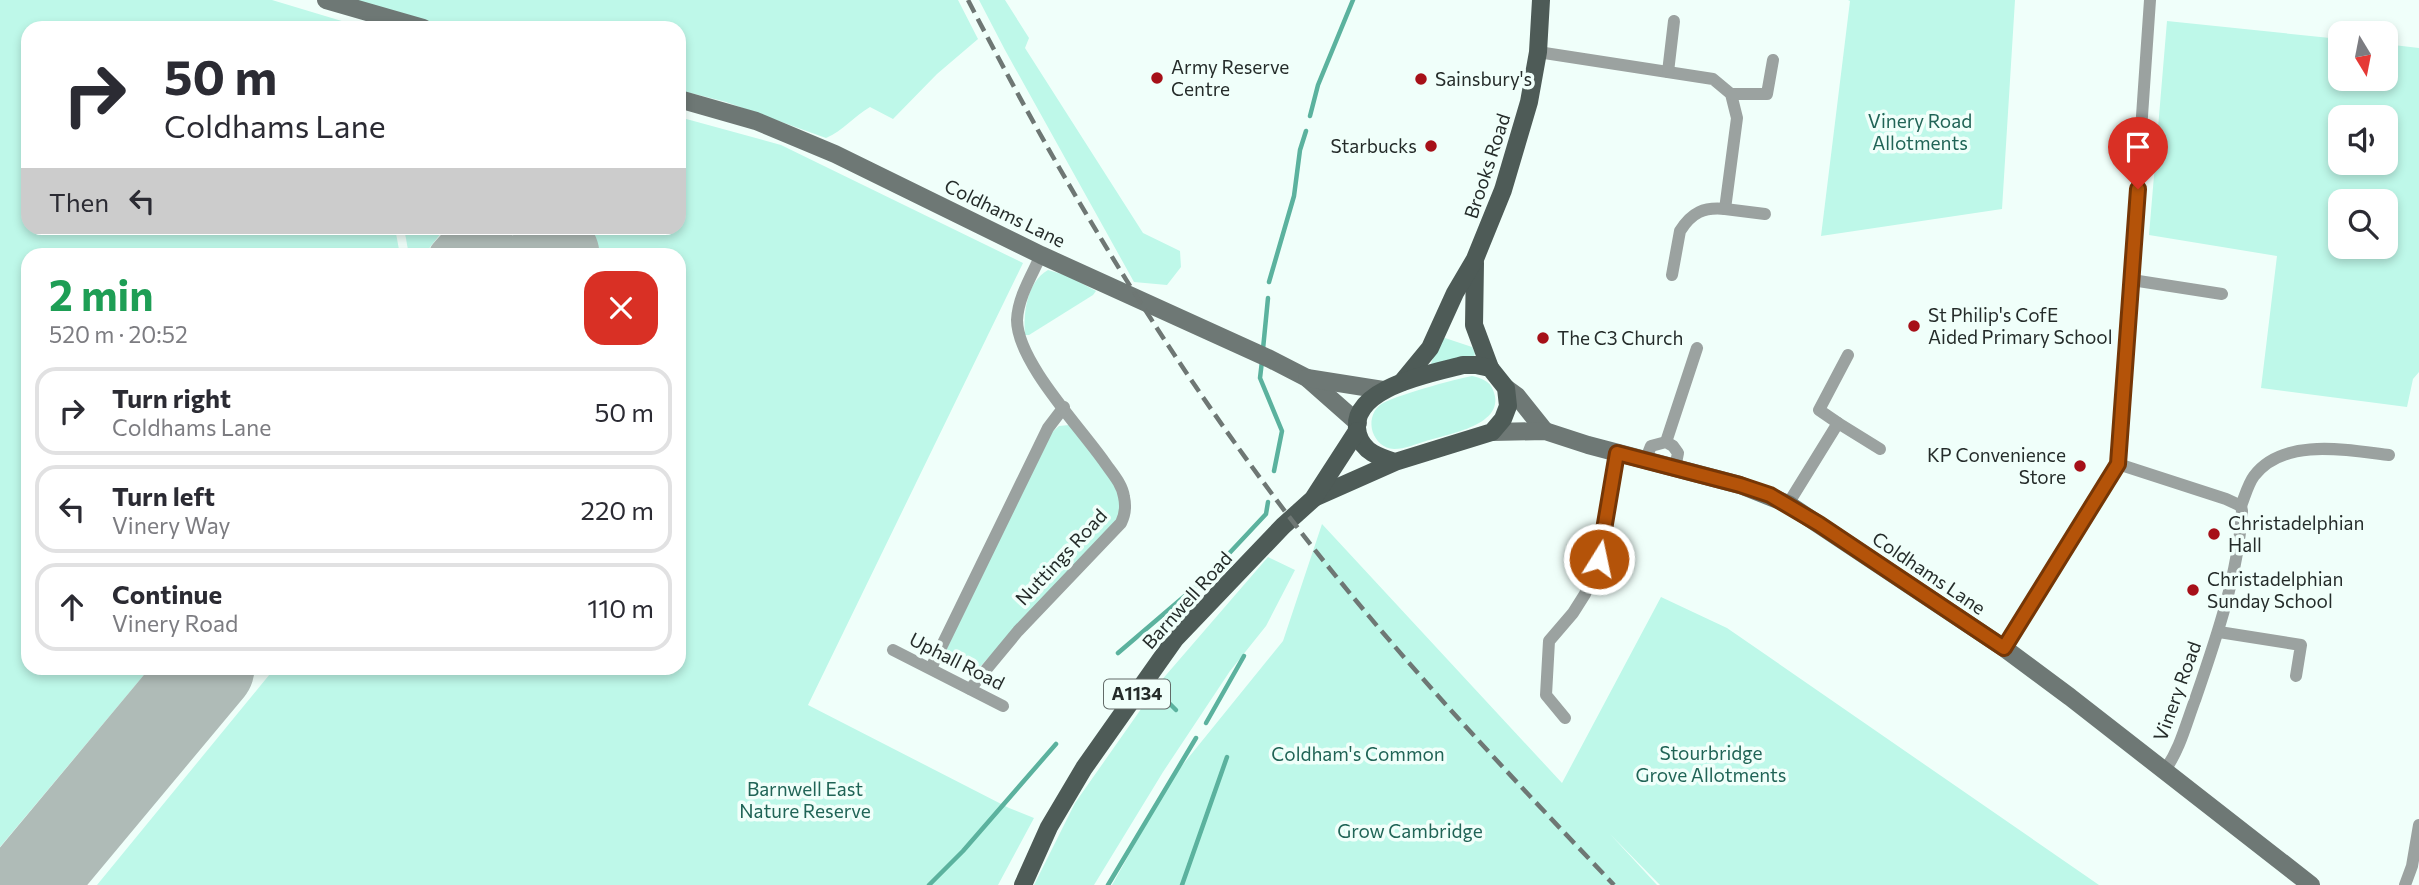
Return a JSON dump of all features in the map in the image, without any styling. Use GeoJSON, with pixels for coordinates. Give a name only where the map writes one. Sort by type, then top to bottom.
{"type":"FeatureCollection","features":[{"type":"Feature","properties":{"kind":"main road","name":"Brooks Road"},"geometry":{"type":"LineString","coordinates":[[1402,383],[1430,348],[1455,293],[1475,259],[1515,156],[1538,52],[1541,0]]}},
{"type":"Feature","properties":{"kind":"main road","name":"Brooks Road"},"geometry":{"type":"LineString","coordinates":[[1475,259],[1474,325],[1490,368],[1506,388]]}},
{"type":"Feature","properties":{"kind":"main road","name":"A1134"},"geometry":{"type":"LineString","coordinates":[[1358,427],[1360,411],[1383,390],[1463,365],[1490,368]]}},
{"type":"Feature","properties":{"kind":"main road"},"geometry":{"type":"LineString","coordinates":[[1492,432],[1503,419],[1508,406],[1506,388]]}},
{"type":"Feature","properties":{"kind":"main road"},"geometry":{"type":"LineString","coordinates":[[1358,427],[1368,451],[1395,462]]}},
{"type":"Feature","properties":{"kind":"main road","name":"Barnwell Road"},"geometry":{"type":"LineString","coordinates":[[1023,885],[1049,827],[1084,768],[1175,639],[1312,499],[1358,427]]}},
{"type":"Feature","properties":{"kind":"main road","name":"A1134"},"geometry":{"type":"LineString","coordinates":[[1395,462],[1492,432]]}},
{"type":"Feature","properties":{"kind":"main road","name":"Barnwell Road"},"geometry":{"type":"LineString","coordinates":[[1312,499],[1395,462]]}},
{"type":"Feature","properties":{"kind":"street"},"geometry":{"type":"LineString","coordinates":[[326,0],[399,21]]}},
{"type":"Feature","properties":{"kind":"street"},"geometry":{"type":"LineString","coordinates":[[2004,648],[2118,464],[2150,0]]}},
{"type":"Feature","properties":{"kind":"street"},"geometry":{"type":"LineString","coordinates":[[1668,72],[1674,21]]}},
{"type":"Feature","properties":{"kind":"street"},"geometry":{"type":"LineString","coordinates":[[1538,52],[1713,79],[1731,94],[1737,118],[1726,209]]}},
{"type":"Feature","properties":{"kind":"street"},"geometry":{"type":"LineString","coordinates":[[1731,94],[1767,94],[1773,60]]}},
{"type":"Feature","properties":{"kind":"street","name":"Coldhams Lane"},"geometry":{"type":"LineString","coordinates":[[686,101],[779,130],[884,177],[1041,255],[1261,355],[1307,378],[1358,427]]}},
{"type":"Feature","properties":{"kind":"street"},"geometry":{"type":"LineString","coordinates":[[1672,275],[1680,231],[1703,209],[1765,214]]}},
{"type":"Feature","properties":{"kind":"street","name":"Nuttings Road"},"geometry":{"type":"LineString","coordinates":[[970,690],[1018,631],[1121,523],[1124,515],[1121,486],[1033,366],[1018,333],[1019,306],[1041,255]]}},
{"type":"Feature","properties":{"kind":"street"},"geometry":{"type":"LineString","coordinates":[[2132,280],[2222,294]]}},
{"type":"Feature","properties":{"kind":"street"},"geometry":{"type":"LineString","coordinates":[[1666,442],[1697,348]]}},
{"type":"Feature","properties":{"kind":"street"},"geometry":{"type":"LineString","coordinates":[[1848,355],[1819,410],[1880,449]]}},
{"type":"Feature","properties":{"kind":"street","name":"Coldhams Lane"},"geometry":{"type":"LineString","coordinates":[[1307,378],[1383,390]]}},
{"type":"Feature","properties":{"kind":"street"},"geometry":{"type":"LineString","coordinates":[[1506,388],[1517,396],[1545,431]]}},
{"type":"Feature","properties":{"kind":"street"},"geometry":{"type":"LineString","coordinates":[[931,668],[1048,428],[1064,407]]}},
{"type":"Feature","properties":{"kind":"street"},"geometry":{"type":"LineString","coordinates":[[1787,504],[1838,423]]}},
{"type":"Feature","properties":{"kind":"street","name":"Coldhams Lane"},"geometry":{"type":"LineString","coordinates":[[1492,432],[1545,431],[1645,461],[1740,485],[1787,504],[2004,648],[2312,885]]}},
{"type":"Feature","properties":{"kind":"street"},"geometry":{"type":"LineString","coordinates":[[1645,461],[1651,446],[1666,442],[1678,453],[1675,468]]}},
{"type":"Feature","properties":{"kind":"street"},"geometry":{"type":"LineString","coordinates":[[2118,464],[2241,506],[2252,477],[2283,456],[2327,448],[2389,455]]}},
{"type":"Feature","properties":{"kind":"street"},"geometry":{"type":"LineString","coordinates":[[1565,718],[1546,695],[1549,641],[1585,594],[1599,559],[1617,453]]}},
{"type":"Feature","properties":{"kind":"street","name":"Vinery Road"},"geometry":{"type":"LineString","coordinates":[[2165,770],[2179,745],[2219,632],[2234,568],[2242,520],[2241,506]]}},
{"type":"Feature","properties":{"kind":"street"},"geometry":{"type":"LineString","coordinates":[[2219,632],[2301,645],[2296,676]]}},
{"type":"Feature","properties":{"kind":"street","name":"Uphall Road"},"geometry":{"type":"LineString","coordinates":[[893,650],[1003,706]]}},
{"type":"Feature","properties":{"kind":"street"},"geometry":{"type":"LineString","coordinates":[[2405,885],[2412,866],[2419,825]]}},
{"type":"Feature","properties":{"kind":"green space"},"geometry":{"type":"Polygon","coordinates":[[[0,0],[272,0],[342,21],[21,21],[21,235],[396,235],[399,248],[21,248],[21,675],[144,675],[0,847],[0,0]]]}},
{"type":"Feature","properties":{"kind":"green space"},"geometry":{"type":"Polygon","coordinates":[[[340,0],[958,0],[978,39],[937,74],[893,119],[870,107],[826,138],[726,102],[686,92],[686,21],[420,21],[340,0]]]}},
{"type":"Feature","properties":{"kind":"green space"},"geometry":{"type":"Polygon","coordinates":[[[979,0],[1005,0],[1029,38],[1025,48],[1143,233],[1180,251],[1181,267],[1167,285],[1134,282],[979,0]]]}},
{"type":"Feature","properties":{"kind":"green space","name":"Vinery Road Allotments"},"geometry":{"type":"Polygon","coordinates":[[[1848,0],[2015,0],[2002,209],[1821,236],[1850,1],[1848,0]]]}},
{"type":"Feature","properties":{"kind":"green space"},"geometry":{"type":"Polygon","coordinates":[[[2167,21],[2328,38],[2328,91],[2398,91],[2398,46],[2419,48],[2419,372],[2413,379],[2407,407],[2261,388],[2277,256],[2149,235],[2167,21]]]}},
{"type":"Feature","properties":{"kind":"green space","name":"Barnwell East Nature Reserve"},"geometry":{"type":"Polygon","coordinates":[[[686,119],[781,145],[1023,263],[808,705],[1009,808],[1034,818],[998,885],[97,885],[269,675],[686,675],[686,248],[542,248],[526,235],[686,235],[686,119]]]}},
{"type":"Feature","properties":{"kind":"green space"},"geometry":{"type":"Polygon","coordinates":[[[405,235],[440,235],[429,248],[408,248],[405,235]]]}},
{"type":"Feature","properties":{"kind":"green space"},"geometry":{"type":"Polygon","coordinates":[[[1048,270],[1068,276],[1096,291],[1029,335],[1025,335],[1028,298],[1035,282],[1048,270]]]}},
{"type":"Feature","properties":{"kind":"green space"},"geometry":{"type":"Polygon","coordinates":[[[1442,337],[1472,347],[1474,357],[1429,368],[1442,337]]]}},
{"type":"Feature","properties":{"kind":"green space"},"geometry":{"type":"Polygon","coordinates":[[[1472,376],[1487,382],[1493,390],[1495,402],[1492,412],[1484,420],[1461,431],[1402,448],[1387,447],[1376,438],[1371,425],[1380,405],[1410,393],[1472,376]]]}},
{"type":"Feature","properties":{"kind":"green space"},"geometry":{"type":"Polygon","coordinates":[[[1069,425],[1077,430],[1119,492],[1121,506],[1118,519],[976,671],[959,670],[951,665],[946,650],[1050,434],[1059,426],[1069,425]]]}},
{"type":"Feature","properties":{"kind":"green space"},"geometry":{"type":"Polygon","coordinates":[[[1322,524],[1562,783],[1661,597],[1727,628],[2099,885],[1660,885],[1610,834],[1657,885],[1112,885],[1172,778],[1283,641],[1322,524]]]}},
{"type":"Feature","properties":{"kind":"green space"},"geometry":{"type":"Polygon","coordinates":[[[1268,557],[1295,570],[1266,626],[1230,671],[1163,772],[1094,885],[1034,885],[1075,803],[1160,682],[1268,557]]]}},
{"type":"Feature","properties":{"kind":"waterway"},"geometry":{"type":"LineString","coordinates":[[1310,116],[1318,85],[1353,0]]}},
{"type":"Feature","properties":{"kind":"waterway"},"geometry":{"type":"LineString","coordinates":[[1269,282],[1294,196],[1300,150],[1306,131]]}},
{"type":"Feature","properties":{"kind":"waterway"},"geometry":{"type":"LineString","coordinates":[[1263,349],[1268,298]]}},
{"type":"Feature","properties":{"kind":"waterway"},"geometry":{"type":"LineString","coordinates":[[1262,361],[1260,378],[1282,431],[1274,471]]}},
{"type":"Feature","properties":{"kind":"waterway"},"geometry":{"type":"LineString","coordinates":[[1118,653],[1207,577],[1266,514],[1268,502]]}},
{"type":"Feature","properties":{"kind":"waterway"},"geometry":{"type":"LineString","coordinates":[[1206,723],[1244,656]]}},
{"type":"Feature","properties":{"kind":"waterway"},"geometry":{"type":"LineString","coordinates":[[1154,688],[1176,710]]}},
{"type":"Feature","properties":{"kind":"waterway"},"geometry":{"type":"LineString","coordinates":[[1108,885],[1196,738]]}},
{"type":"Feature","properties":{"kind":"waterway"},"geometry":{"type":"LineString","coordinates":[[929,885],[963,851],[1056,744]]}},
{"type":"Feature","properties":{"kind":"waterway"},"geometry":{"type":"LineString","coordinates":[[1182,885],[1227,757]]}},
{"type":"Feature","properties":{"kind":"taxiway"},"geometry":{"type":"LineString","coordinates":[[454,248],[465,236],[488,241],[499,248]]}},
{"type":"Feature","properties":{"kind":"runway"},"geometry":{"type":"LineString","coordinates":[[28,885],[203,675]]}},
{"type":"Feature","properties":{"kind":"railway"},"geometry":{"type":"LineString","coordinates":[[968,0],[1038,130],[1111,256],[1190,378],[1275,498],[1396,648],[1614,885]]}},
{"type":"Feature","properties":{"kind":"place","name":"Army Reserve Centre"},"geometry":{"type":"Point","coordinates":[1157,78]}},
{"type":"Feature","properties":{"kind":"place","name":"Sainsbury's"},"geometry":{"type":"Point","coordinates":[1421,79]}},
{"type":"Feature","properties":{"kind":"place","name":"Starbucks"},"geometry":{"type":"Point","coordinates":[1431,146]}},
{"type":"Feature","properties":{"kind":"place","name":"St Philip's CofE Aided Primary School"},"geometry":{"type":"Point","coordinates":[1914,326]}},
{"type":"Feature","properties":{"kind":"place","name":"The C3 Church"},"geometry":{"type":"Point","coordinates":[1543,338]}},
{"type":"Feature","properties":{"kind":"place","name":"KP Convenience Store"},"geometry":{"type":"Point","coordinates":[2080,466]}},
{"type":"Feature","properties":{"kind":"place","name":"Christadelphian Hall"},"geometry":{"type":"Point","coordinates":[2214,534]}},
{"type":"Feature","properties":{"kind":"place","name":"Christadelphian Sunday School"},"geometry":{"type":"Point","coordinates":[2193,590]}},
{"type":"Feature","properties":{"kind":"route"},"geometry":{"type":"LineString","coordinates":[[1599,559],[1617,453],[1770,495],[1819,524],[2004,648],[2118,464],[2138,189]]}},
{"type":"Feature","properties":{"kind":"park label","name":"Coldham's Common"},"geometry":{"type":"Point","coordinates":[1358,754]}},
{"type":"Feature","properties":{"kind":"park label","name":"Stourbridge Grove Allotments"},"geometry":{"type":"Point","coordinates":[1711,764]}},
{"type":"Feature","properties":{"kind":"park label","name":"Grow Cambridge"},"geometry":{"type":"Point","coordinates":[1410,831]}}]}
